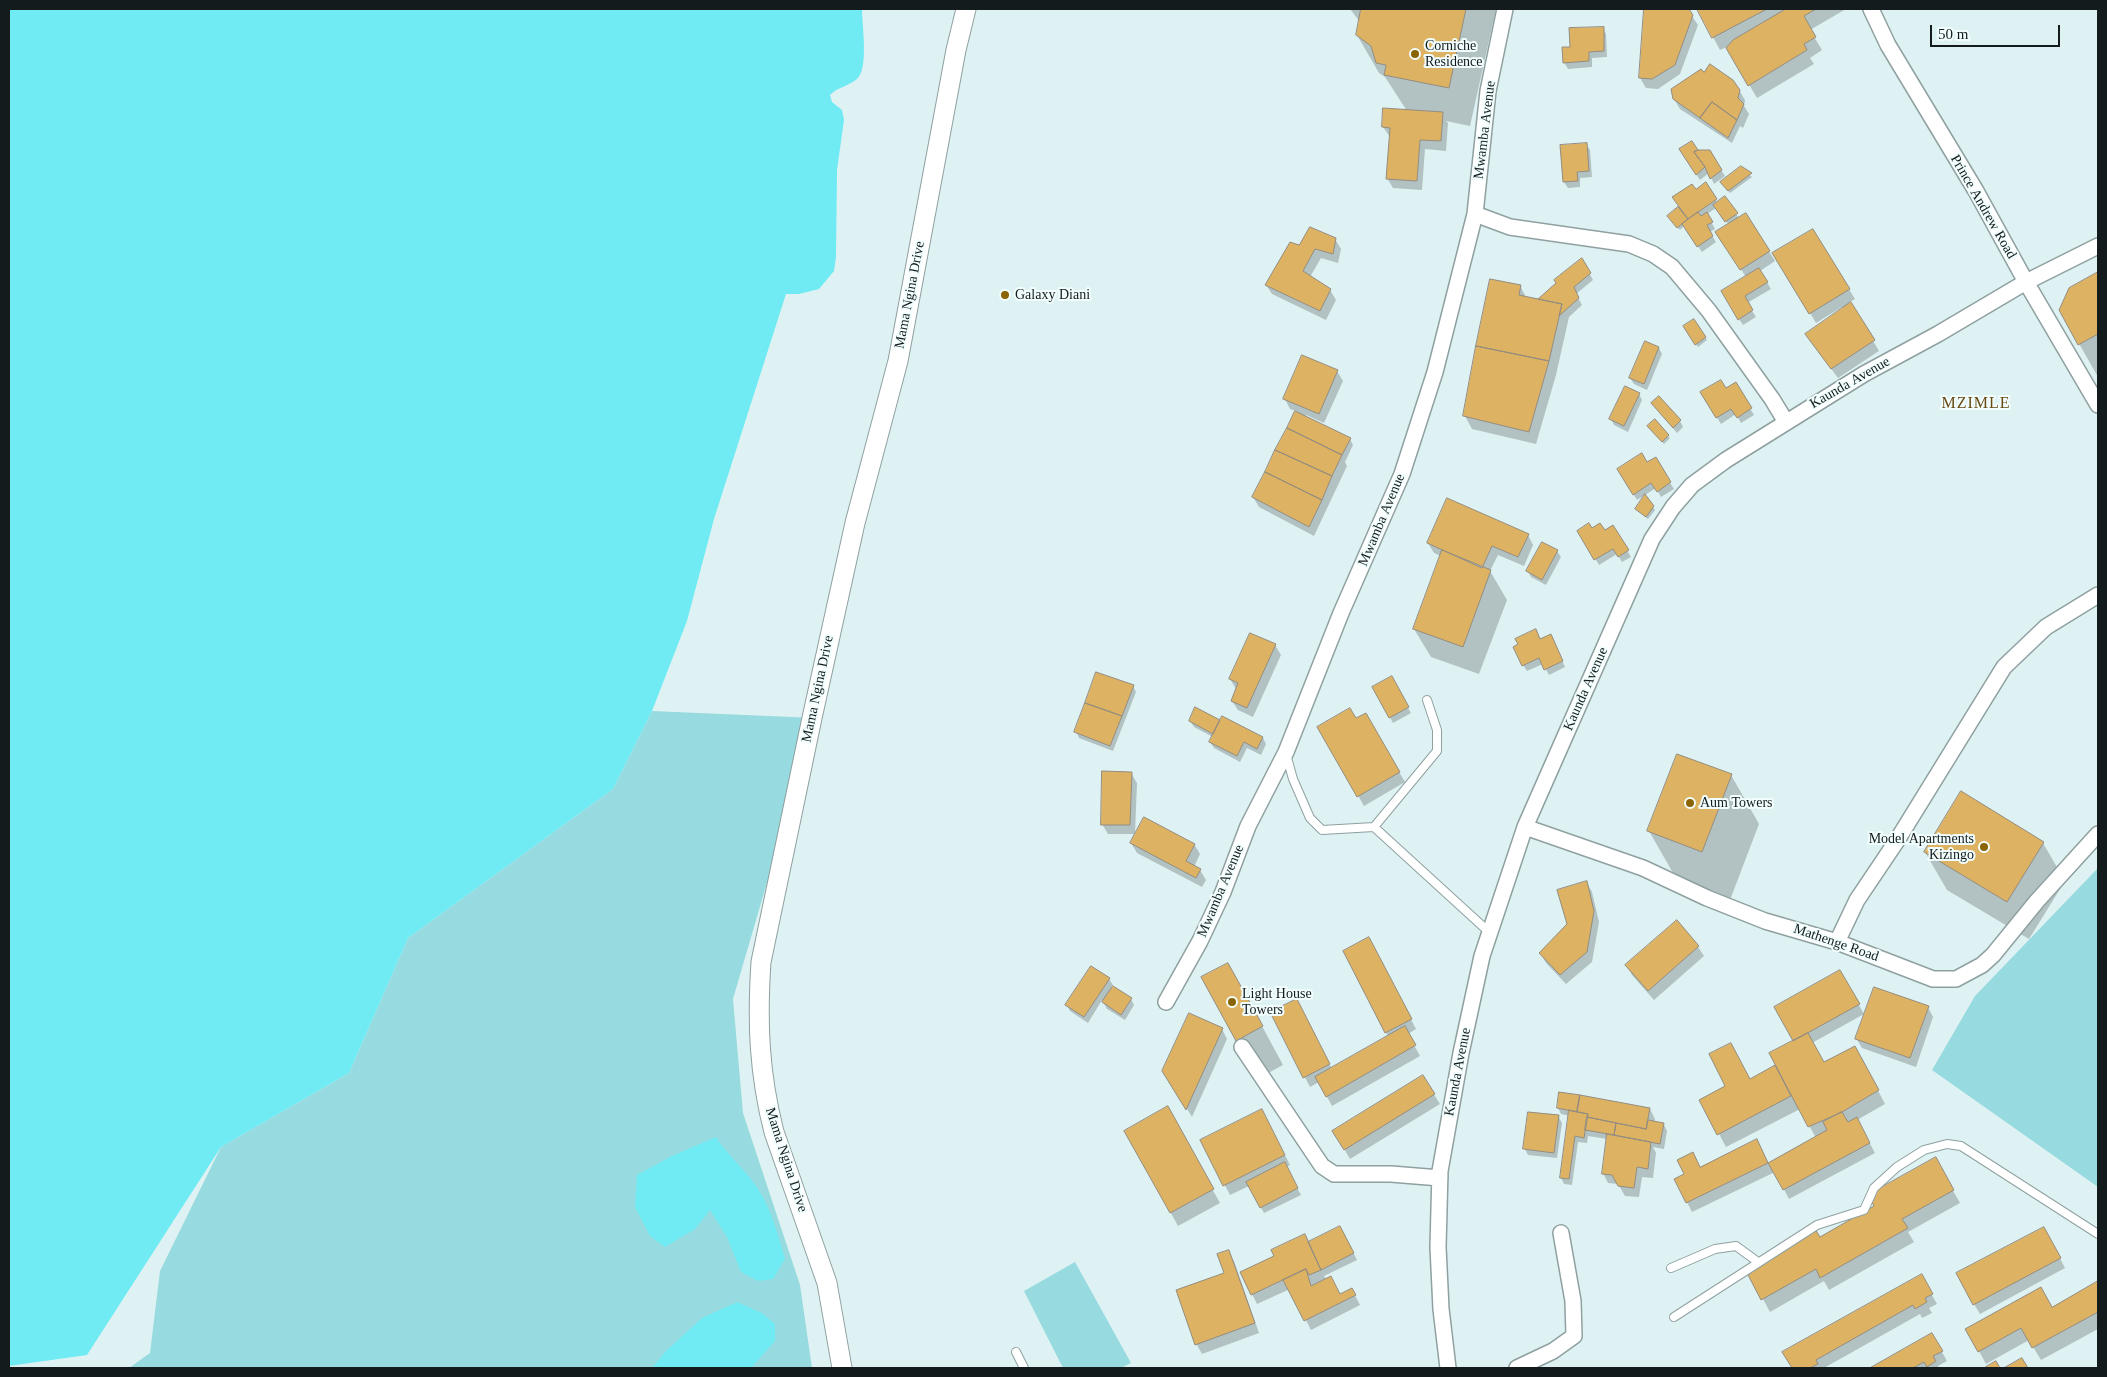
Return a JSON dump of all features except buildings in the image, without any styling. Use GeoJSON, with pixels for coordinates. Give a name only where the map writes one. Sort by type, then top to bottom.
{"type":"FeatureCollection","features":[{"type":"Feature","properties":{"kind":"street","name":"Mama Ngina Drive"},"geometry":{"type":"LineString","coordinates":[[842,1368],[827,1282],[774,1132],[769,1111],[759,1050],[761,962],[855,523],[898,361],[956,50],[966,9]]}},
{"type":"Feature","properties":{"kind":"street","name":"Mwamba Avenue"},"geometry":{"type":"LineString","coordinates":[[1166,1002],[1223,892],[1248,826],[1286,752],[1341,613],[1366,561],[1402,474],[1434,372],[1475,214],[1488,91],[1505,9]]}},
{"type":"Feature","properties":{"kind":"street","name":"Prince Andrew Road"},"geometry":{"type":"LineString","coordinates":[[1871,9],[1888,45],[1976,191],[2026,282],[2098,405]]}},
{"type":"Feature","properties":{"kind":"street"},"geometry":{"type":"LineString","coordinates":[[1475,214],[1510,226],[1629,244],[1652,254],[1672,267],[1709,311],[1786,422]]}},
{"type":"Feature","properties":{"kind":"street","name":"Kaunda Avenue"},"geometry":{"type":"LineString","coordinates":[[1448,1368],[1441,1309],[1439,1265],[1440,1178],[1461,1053],[1482,956],[1525,826],[1652,539],[1667,515],[1692,485],[1726,460],[1864,374],[1938,334],[2026,282],[2098,246]]}},
{"type":"Feature","properties":{"kind":"street"},"geometry":{"type":"LineString","coordinates":[[1837,942],[1858,900],[1915,812],[2004,667],[2046,627],[2098,595]]}},
{"type":"Feature","properties":{"kind":"street","name":"Mathenge Road"},"geometry":{"type":"LineString","coordinates":[[1525,826],[1643,868],[1707,898],[1765,921],[1837,942],[1933,979],[1956,980],[1982,965],[1993,955],[2037,902],[2098,834]]}},
{"type":"Feature","properties":{"kind":"street"},"geometry":{"type":"LineString","coordinates":[[1242,1047],[1322,1166],[1334,1174],[1390,1174],[1440,1178]]}},
{"type":"Feature","properties":{"kind":"street"},"geometry":{"type":"LineString","coordinates":[[1517,1368],[1553,1352],[1574,1336],[1573,1301],[1561,1233]]}},
{"type":"Feature","properties":{"kind":"lane"},"geometry":{"type":"LineString","coordinates":[[1374,827],[1437,751],[1437,730],[1428,700]]}},
{"type":"Feature","properties":{"kind":"lane"},"geometry":{"type":"LineString","coordinates":[[1286,752],[1293,779],[1310,818],[1322,830],[1374,827],[1489,932]]}},
{"type":"Feature","properties":{"kind":"lane"},"geometry":{"type":"LineString","coordinates":[[1674,1317],[1817,1224],[1864,1210],[1874,1188],[1897,1166],[1924,1150],[1947,1144],[1961,1146],[2098,1234]]}},
{"type":"Feature","properties":{"kind":"lane"},"geometry":{"type":"LineString","coordinates":[[1671,1268],[1715,1249],[1736,1246],[1758,1262]]}},
{"type":"Feature","properties":{"kind":"lane"},"geometry":{"type":"LineString","coordinates":[[1016,1352],[1024,1368]]}},
{"type":"Feature","properties":{"kind":"shaded area"},"geometry":{"type":"Polygon","coordinates":[[[9,9],[862,9],[864,57],[861,74],[857,79],[830,95],[832,102],[842,110],[844,120],[837,170],[836,257],[834,271],[819,289],[799,294],[786,294],[714,519],[687,621],[652,711],[613,789],[408,938],[349,1073],[221,1147],[87,1355],[9,1366],[9,9]]]}},
{"type":"Feature","properties":{"kind":"shaded area"},"geometry":{"type":"Polygon","coordinates":[[[652,711],[815,718],[733,999],[743,1113],[800,1285],[812,1368],[129,1368],[150,1353],[160,1271],[221,1147],[349,1073],[408,938],[613,789],[652,711]]]}},
{"type":"Feature","properties":{"kind":"shaded area"},"geometry":{"type":"Polygon","coordinates":[[[2098,868],[2098,1187],[1932,1070],[1975,996],[2098,868]]]}},
{"type":"Feature","properties":{"kind":"shaded area"},"geometry":{"type":"Polygon","coordinates":[[[716,1137],[753,1182],[771,1214],[785,1259],[773,1279],[758,1281],[741,1272],[727,1237],[710,1210],[695,1229],[665,1247],[650,1236],[635,1207],[637,1175],[672,1156],[716,1137]]]}},
{"type":"Feature","properties":{"kind":"shaded area"},"geometry":{"type":"Polygon","coordinates":[[[1075,1262],[1131,1363],[1121,1368],[1063,1368],[1024,1291],[1075,1262]]]}},
{"type":"Feature","properties":{"kind":"shaded area"},"geometry":{"type":"Polygon","coordinates":[[[737,1302],[762,1313],[775,1324],[775,1341],[751,1368],[652,1368],[666,1351],[702,1318],[737,1302]]]}},
{"type":"Feature","properties":{"kind":"place","name":"Corniche Residence"},"geometry":{"type":"Point","coordinates":[1415,54]}},
{"type":"Feature","properties":{"kind":"place","name":"Galaxy Diani"},"geometry":{"type":"Point","coordinates":[1005,295]}},
{"type":"Feature","properties":{"kind":"place","name":"Aum Towers"},"geometry":{"type":"Point","coordinates":[1690,803]}},
{"type":"Feature","properties":{"kind":"place","name":"Model Apartments Kizingo"},"geometry":{"type":"Point","coordinates":[1984,847]}},
{"type":"Feature","properties":{"kind":"place","name":"Light House Towers"},"geometry":{"type":"Point","coordinates":[1232,1002]}},
{"type":"Feature","properties":{"kind":"district","name":"MZIMLE"},"geometry":{"type":"Point","coordinates":[1976,404]}}]}
